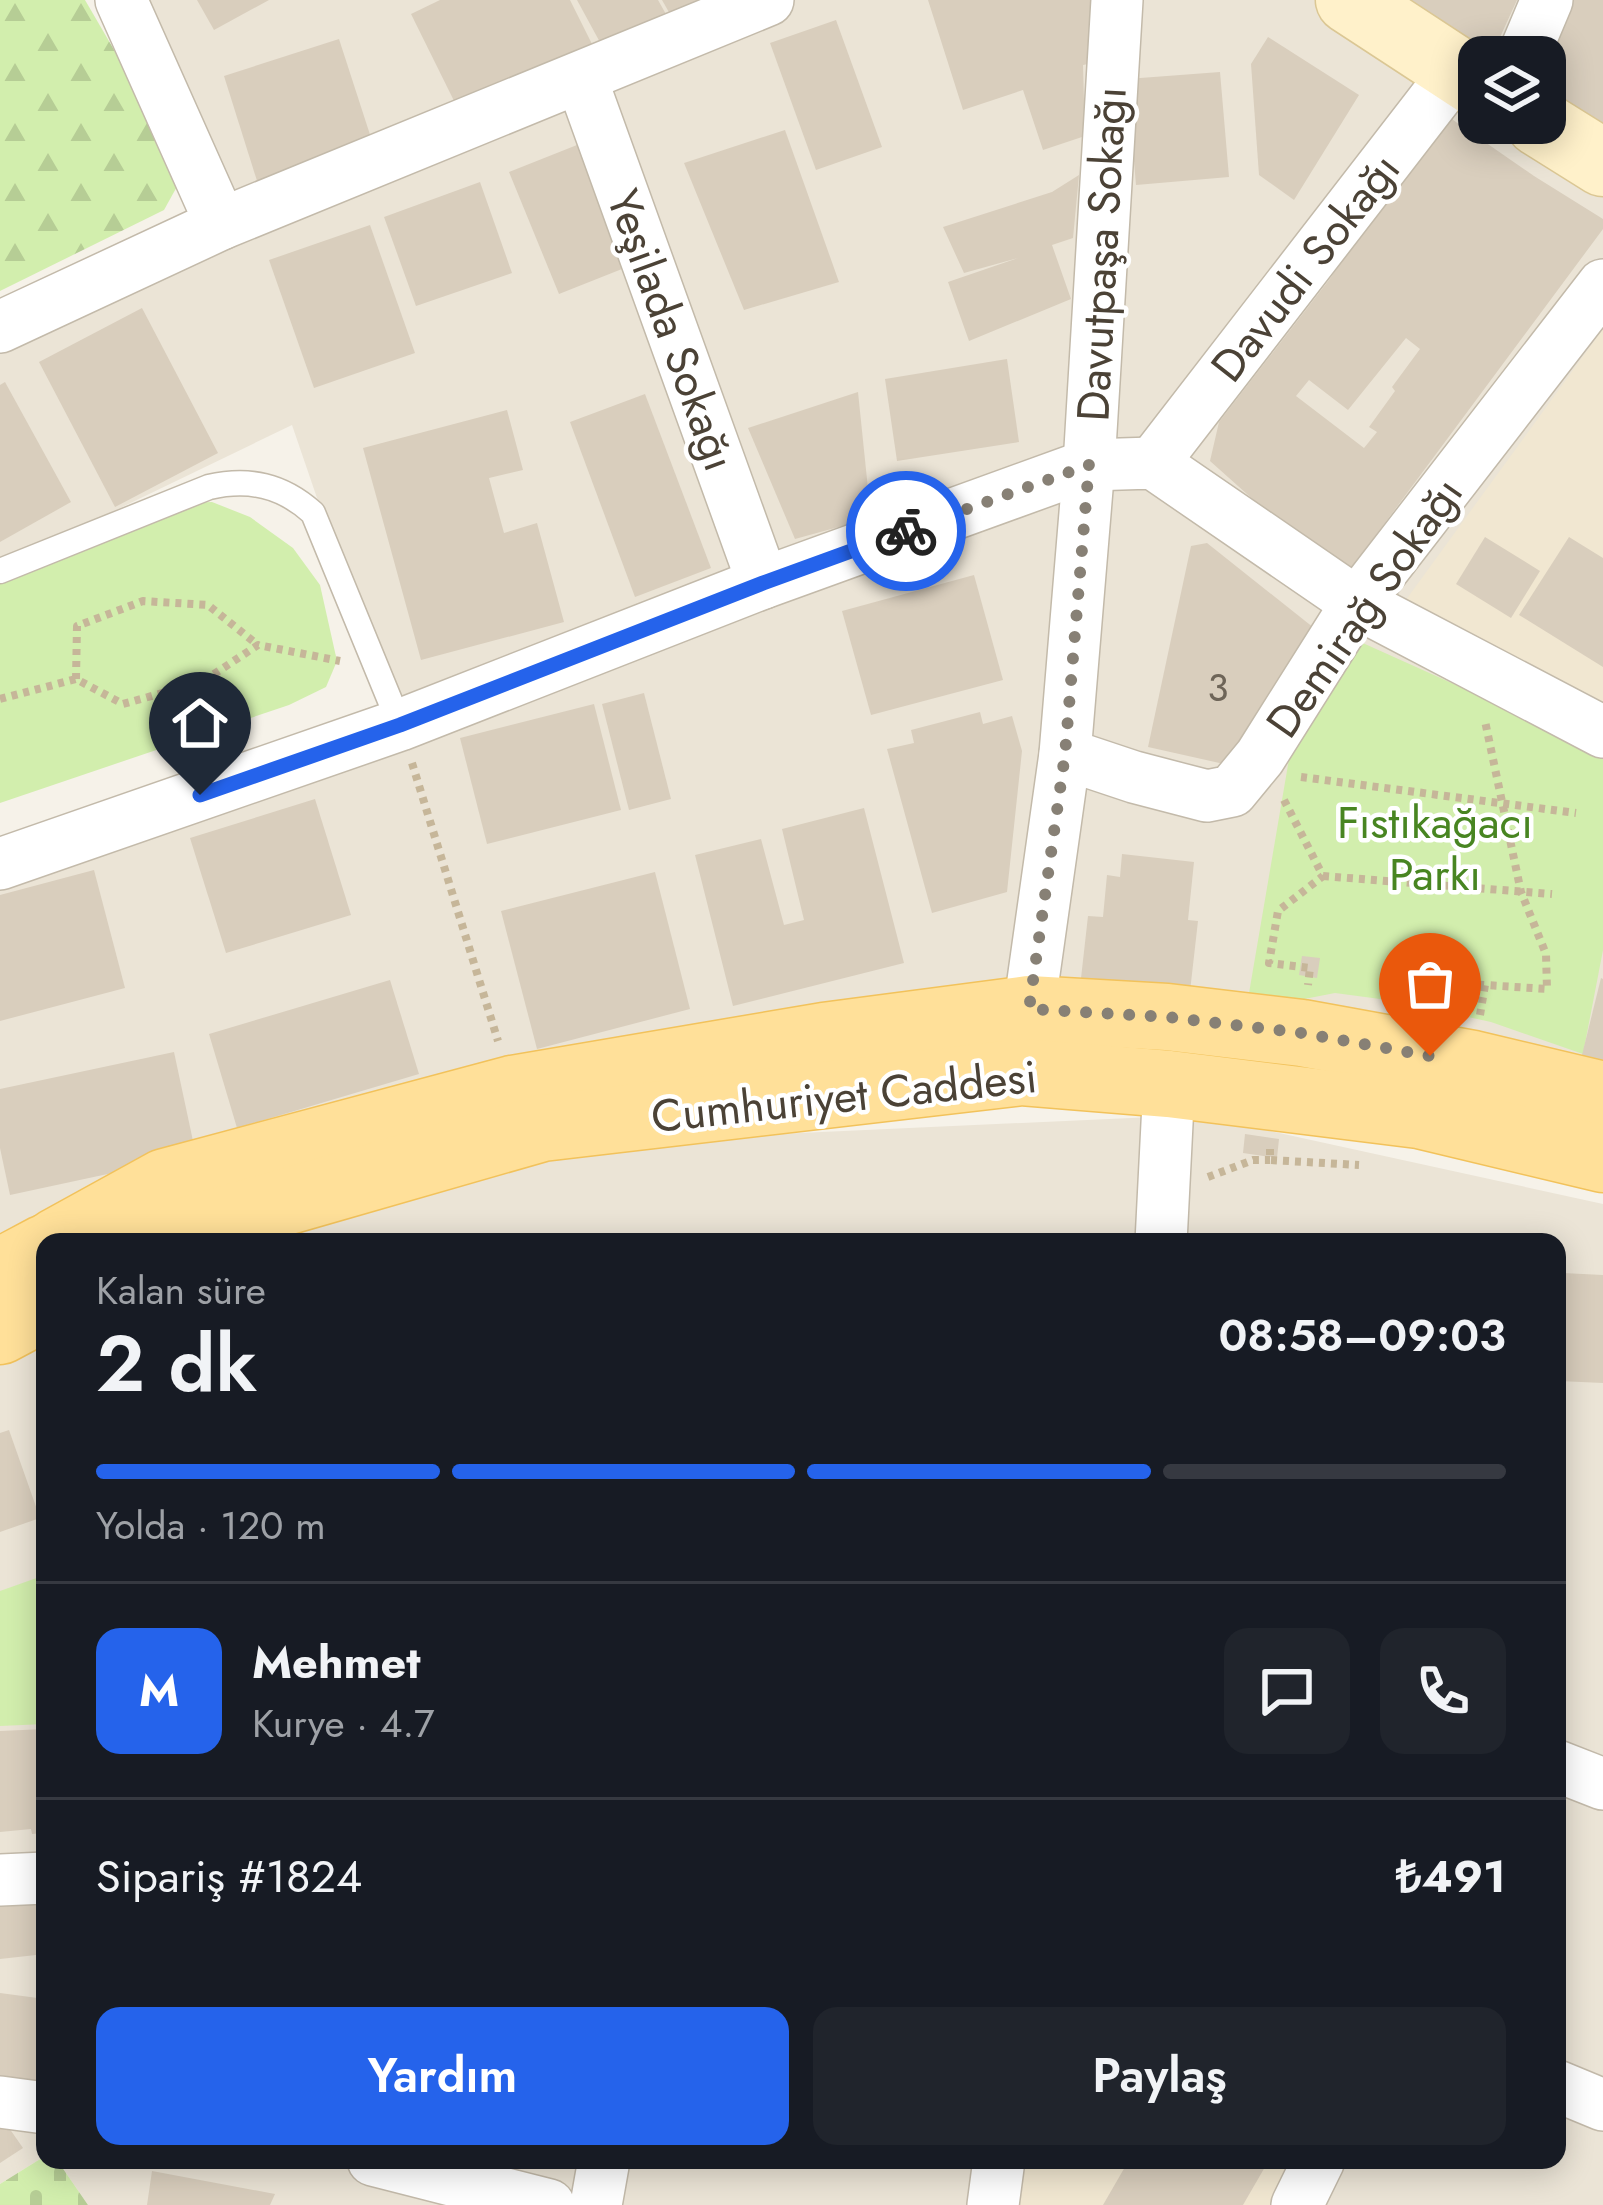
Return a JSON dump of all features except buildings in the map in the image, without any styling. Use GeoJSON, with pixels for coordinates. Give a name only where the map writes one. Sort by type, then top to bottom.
{"type":"FeatureCollection","features":[{"type":"Feature","properties":{"kind":"main road","name":"Cumhuriyet Caddesi"},"geometry":{"type":"LineString","coordinates":[[72,1233],[165,1182],[512,1089],[824,1036],[1029,1009],[1167,1017],[1302,1033],[1473,1064],[1603,1095]]}},
{"type":"Feature","properties":{"kind":"main road","name":"Cumhuriyet Caddesi"},"geometry":{"type":"LineString","coordinates":[[195,1233],[542,1128],[1022,1072],[1169,1084],[1419,1115],[1603,1159]]}},
{"type":"Feature","properties":{"kind":"main road"},"geometry":{"type":"LineString","coordinates":[[19,1317],[36,1272]]}},
{"type":"Feature","properties":{"kind":"street"},"geometry":{"type":"LineString","coordinates":[[121,0],[221,224]]}},
{"type":"Feature","properties":{"kind":"street"},"geometry":{"type":"LineString","coordinates":[[0,327],[221,224],[768,0]]}},
{"type":"Feature","properties":{"kind":"street","name":"Davutpaşa Sokağı"},"geometry":{"type":"LineString","coordinates":[[1029,1009],[1065,754],[1089,465],[1117,0]]}},
{"type":"Feature","properties":{"kind":"street"},"geometry":{"type":"LineString","coordinates":[[1349,0],[1458,72]]}},
{"type":"Feature","properties":{"kind":"street"},"geometry":{"type":"LineString","coordinates":[[1532,36],[1547,0]]}},
{"type":"Feature","properties":{"kind":"street","name":"Yeşilada Sokağı"},"geometry":{"type":"LineString","coordinates":[[580,78],[763,583]]}},
{"type":"Feature","properties":{"kind":"street","name":"Davudi Sokağı"},"geometry":{"type":"LineString","coordinates":[[1154,463],[1458,89]]}},
{"type":"Feature","properties":{"kind":"street"},"geometry":{"type":"LineString","coordinates":[[1566,140],[1603,163]]}},
{"type":"Feature","properties":{"kind":"street","name":"Demirağ Sokağı"},"geometry":{"type":"LineString","coordinates":[[1065,754],[1208,796],[1232,791],[1265,765],[1357,603],[1603,285]]}},
{"type":"Feature","properties":{"kind":"street"},"geometry":{"type":"LineString","coordinates":[[0,864],[400,725],[763,583],[1089,465],[1154,463],[1357,603],[1603,732]]}},
{"type":"Feature","properties":{"kind":"street"},"geometry":{"type":"LineString","coordinates":[[1161,1233],[1169,1084]]}},
{"type":"Feature","properties":{"kind":"street"},"geometry":{"type":"LineString","coordinates":[[1566,1770],[1603,1784]]}},
{"type":"Feature","properties":{"kind":"street"},"geometry":{"type":"LineString","coordinates":[[0,1880],[36,1878]]}},
{"type":"Feature","properties":{"kind":"street"},"geometry":{"type":"LineString","coordinates":[[1566,2090],[1603,2105]]}},
{"type":"Feature","properties":{"kind":"street"},"geometry":{"type":"LineString","coordinates":[[0,2102],[36,2107]]}},
{"type":"Feature","properties":{"kind":"street"},"geometry":{"type":"LineString","coordinates":[[408,2169],[549,2205]]}},
{"type":"Feature","properties":{"kind":"street"},"geometry":{"type":"LineString","coordinates":[[596,2205],[602,2169]]}},
{"type":"Feature","properties":{"kind":"street"},"geometry":{"type":"LineString","coordinates":[[993,2205],[998,2169]]}},
{"type":"Feature","properties":{"kind":"street"},"geometry":{"type":"LineString","coordinates":[[1297,2205],[1315,2169]]}},
{"type":"Feature","properties":{"kind":"lane"},"geometry":{"type":"LineString","coordinates":[[0,571],[209,488],[245,482],[285,492],[313,513],[400,725]]}},
{"type":"Feature","properties":{"kind":"path"},"geometry":{"type":"LineString","coordinates":[[76,679],[76,626],[143,601],[208,605],[258,645],[374,666]]}},
{"type":"Feature","properties":{"kind":"path"},"geometry":{"type":"LineString","coordinates":[[0,699],[76,679],[123,704],[202,682],[258,645]]}},
{"type":"Feature","properties":{"kind":"path"},"geometry":{"type":"LineString","coordinates":[[1456,982],[1547,989],[1546,954],[1521,892],[1483,710]]}},
{"type":"Feature","properties":{"kind":"path"},"geometry":{"type":"LineString","coordinates":[[400,725],[512,1089]]}},
{"type":"Feature","properties":{"kind":"path"},"geometry":{"type":"LineString","coordinates":[[1265,765],[1576,813]]}},
{"type":"Feature","properties":{"kind":"path"},"geometry":{"type":"LineString","coordinates":[[1265,765],[1323,876]]}},
{"type":"Feature","properties":{"kind":"path"},"geometry":{"type":"LineString","coordinates":[[1269,964],[1278,911],[1323,876],[1552,894]]}},
{"type":"Feature","properties":{"kind":"path"},"geometry":{"type":"LineString","coordinates":[[1473,1064],[1485,985]]}},
{"type":"Feature","properties":{"kind":"path"},"geometry":{"type":"LineString","coordinates":[[1215,1175],[1253,1160],[1270,1160]]}},
{"type":"Feature","properties":{"kind":"shaded area"},"geometry":{"type":"Polygon","coordinates":[[[141,0],[1603,0],[1603,1064],[1245,1002],[0,1241],[0,843],[387,702],[292,425],[0,566],[0,318],[218,219],[141,0]]]}},
{"type":"Feature","properties":{"kind":"shaded area"},"geometry":{"type":"Polygon","coordinates":[[[1603,329],[1603,720],[1395,615],[1603,329]]]}},
{"type":"Feature","properties":{"kind":"shaded area"},"geometry":{"type":"Polygon","coordinates":[[[1197,1115],[1603,1204],[1603,2205],[88,2205],[63,2169],[1566,2169],[1566,1233],[241,1233],[534,1145],[1197,1115]]]}},
{"type":"Feature","properties":{"kind":"shaded area"},"geometry":{"type":"Polygon","coordinates":[[[36,1339],[36,2162],[0,2184],[0,1361],[36,1339]]]}},
{"type":"Feature","properties":{"kind":"shaded area"},"geometry":{"type":"Polygon","coordinates":[[[1019,2169],[1288,2169],[1270,2205],[1014,2205],[1019,2169]]]}},
{"type":"Feature","properties":{"kind":"green space"},"geometry":{"type":"Polygon","coordinates":[[[0,0],[85,0],[120,60],[179,183],[164,210],[0,291],[0,0]]]}},
{"type":"Feature","properties":{"kind":"green space"},"geometry":{"type":"Polygon","coordinates":[[[212,502],[250,517],[293,548],[320,585],[337,661],[326,687],[289,705],[0,803],[0,577],[160,504],[212,502]]]}},
{"type":"Feature","properties":{"kind":"green space","name":"Fıstıkağacı Parkı"},"geometry":{"type":"Polygon","coordinates":[[[1345,635],[1603,751],[1603,950],[1583,1054],[1491,1022],[1395,1001],[1335,993],[1294,1001],[1248,999],[1289,759],[1345,635]]]}},
{"type":"Feature","properties":{"kind":"green space"},"geometry":{"type":"Polygon","coordinates":[[[36,1578],[36,1724],[0,1726],[0,1591],[36,1578]]]}},
{"type":"Feature","properties":{"kind":"green space"},"geometry":{"type":"Polygon","coordinates":[[[36,2162],[36,2169],[63,2169],[88,2205],[0,2205],[0,2184],[36,2162]]]}},
{"type":"Feature","properties":{"kind":"way so far"},"geometry":{"type":"LineString","coordinates":[[906,531],[1089,465],[1065,754],[1029,1009],[1167,1017],[1302,1033],[1430,1056]]}},
{"type":"Feature","properties":{"kind":"route"},"geometry":{"type":"LineString","coordinates":[[200,795],[400,725],[906,531]]}}]}
